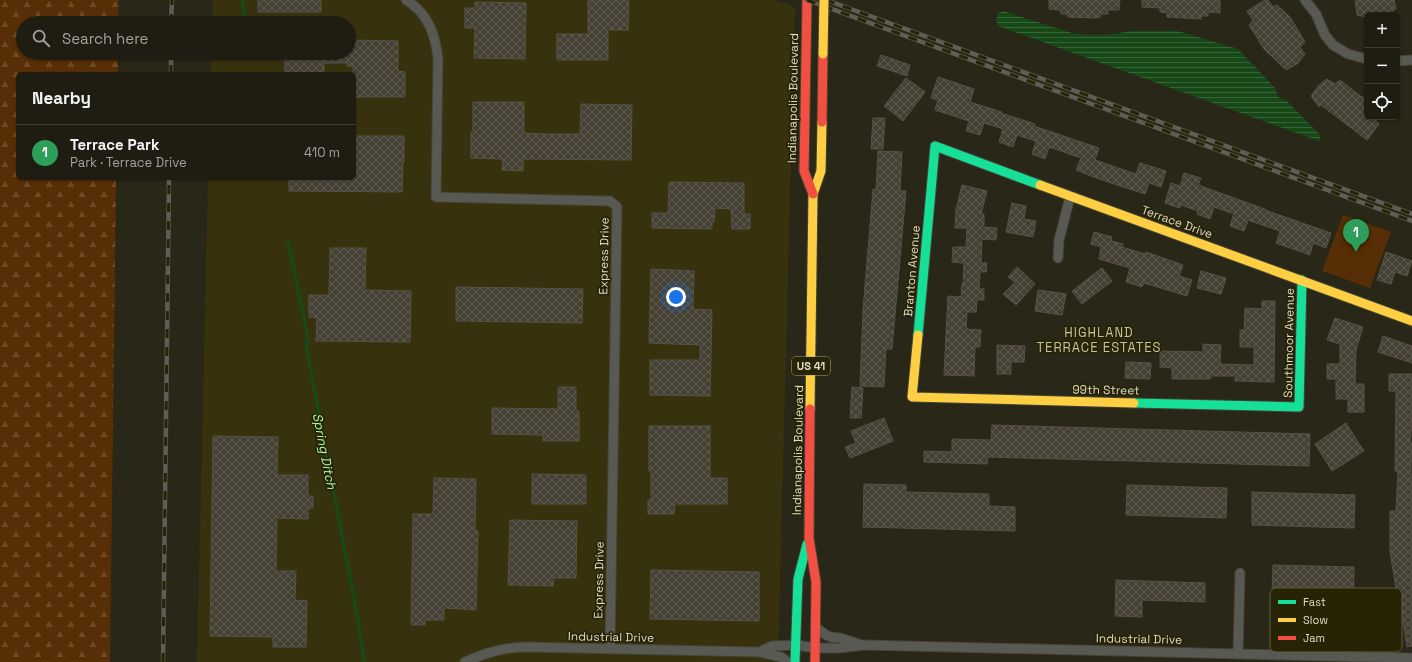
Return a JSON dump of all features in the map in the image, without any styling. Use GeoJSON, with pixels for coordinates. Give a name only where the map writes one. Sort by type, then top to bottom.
{"type":"FeatureCollection","features":[{"type":"Feature","properties":{"kind":"main road","name":"Indianapolis Boulevard"},"geometry":{"type":"LineString","coordinates":[[807,0],[804,171],[813,194]]}},
{"type":"Feature","properties":{"kind":"main road","name":"Indianapolis Boulevard"},"geometry":{"type":"LineString","coordinates":[[815,662],[816,582],[809,538],[813,194],[821,171],[824,0]]}},
{"type":"Feature","properties":{"kind":"main road","name":"Terrace Drive"},"geometry":{"type":"LineString","coordinates":[[935,146],[1070,197],[1412,321]]}},
{"type":"Feature","properties":{"kind":"main road","name":"Branton Avenue"},"geometry":{"type":"LineString","coordinates":[[912,397],[935,146]]}},
{"type":"Feature","properties":{"kind":"main road","name":"Southmoor Avenue"},"geometry":{"type":"LineString","coordinates":[[1299,407],[1302,280]]}},
{"type":"Feature","properties":{"kind":"main road","name":"99th Street"},"geometry":{"type":"LineString","coordinates":[[912,397],[1299,407]]}},
{"type":"Feature","properties":{"kind":"main road","name":"Indianapolis Boulevard"},"geometry":{"type":"LineString","coordinates":[[795,662],[798,579],[809,538]]}},
{"type":"Feature","properties":{"kind":"street","name":"Express Drive"},"geometry":{"type":"LineString","coordinates":[[406,0],[413,4],[427,20],[436,40],[438,58],[436,197],[610,201],[617,207],[610,649]]}},
{"type":"Feature","properties":{"kind":"street"},"geometry":{"type":"LineString","coordinates":[[1305,0],[1316,14],[1325,35],[1333,45],[1348,54],[1364,58]]}},
{"type":"Feature","properties":{"kind":"street"},"geometry":{"type":"LineString","coordinates":[[1400,61],[1412,60]]}},
{"type":"Feature","properties":{"kind":"street"},"geometry":{"type":"LineString","coordinates":[[1058,258],[1059,240],[1070,197]]}},
{"type":"Feature","properties":{"kind":"street"},"geometry":{"type":"LineString","coordinates":[[1238,653],[1240,573]]}},
{"type":"Feature","properties":{"kind":"street","name":"Industrial Drive"},"geometry":{"type":"LineString","coordinates":[[815,627],[831,638],[840,638],[865,645]]}},
{"type":"Feature","properties":{"kind":"street","name":"Industrial Drive"},"geometry":{"type":"LineString","coordinates":[[759,652],[772,646],[796,645],[815,648],[840,648],[865,645],[1412,658]]}},
{"type":"Feature","properties":{"kind":"street","name":"Industrial Drive"},"geometry":{"type":"LineString","coordinates":[[465,662],[487,653],[507,648],[526,647],[759,652],[782,657],[788,662]]}},
{"type":"Feature","properties":{"kind":"shaded area"},"geometry":{"type":"Polygon","coordinates":[[[213,0],[775,0],[795,7],[778,662],[197,662],[208,180],[356,180],[356,72],[211,72],[211,60],[356,60],[356,16],[212,16],[213,0]]]}},
{"type":"Feature","properties":{"kind":"shaded area"},"geometry":{"type":"Polygon","coordinates":[[[1003,11],[1072,33],[1105,35],[1133,31],[1178,31],[1238,49],[1275,88],[1278,97],[1287,101],[1321,136],[1319,141],[998,26],[996,21],[998,13],[1003,11]]]}},
{"type":"Feature","properties":{"kind":"green space"},"geometry":{"type":"Polygon","coordinates":[[[0,0],[119,0],[118,16],[16,16],[16,60],[118,60],[118,72],[16,72],[16,180],[116,180],[110,662],[0,662],[0,0]]]}},
{"type":"Feature","properties":{"kind":"green space"},"geometry":{"type":"Polygon","coordinates":[[[1343,215],[1391,232],[1370,288],[1322,271],[1343,215]]]}},
{"type":"Feature","properties":{"kind":"building"},"geometry":{"type":"Polygon","coordinates":[[[258,0],[321,0],[321,12],[258,12],[258,0]]]}},
{"type":"Feature","properties":{"kind":"building"},"geometry":{"type":"Polygon","coordinates":[[[588,0],[629,0],[628,30],[608,30],[608,60],[557,60],[557,34],[588,34],[588,0]]]}},
{"type":"Feature","properties":{"kind":"building"},"geometry":{"type":"Polygon","coordinates":[[[1049,0],[1120,0],[1119,10],[1108,10],[1108,14],[1101,14],[1100,17],[1095,18],[1068,17],[1067,14],[1061,14],[1060,10],[1049,9],[1049,0]]]}},
{"type":"Feature","properties":{"kind":"building"},"geometry":{"type":"Polygon","coordinates":[[[1142,0],[1220,0],[1220,13],[1208,12],[1208,16],[1201,16],[1201,19],[1167,17],[1167,13],[1160,12],[1160,8],[1142,7],[1142,0]]]}},
{"type":"Feature","properties":{"kind":"building"},"geometry":{"type":"Polygon","coordinates":[[[1265,0],[1268,0],[1273,7],[1277,5],[1290,17],[1305,42],[1300,47],[1305,54],[1297,64],[1286,70],[1264,49],[1249,25],[1253,21],[1247,11],[1265,0]]]}},
{"type":"Feature","properties":{"kind":"building"},"geometry":{"type":"Polygon","coordinates":[[[1355,0],[1394,0],[1396,9],[1393,10],[1393,12],[1364,12],[1364,16],[1357,15],[1355,0]]]}},
{"type":"Feature","properties":{"kind":"building"},"geometry":{"type":"Polygon","coordinates":[[[475,2],[526,3],[525,59],[474,58],[475,28],[465,28],[465,8],[475,8],[475,2]]]}},
{"type":"Feature","properties":{"kind":"building"},"geometry":{"type":"Polygon","coordinates":[[[356,40],[398,41],[398,71],[405,72],[405,97],[356,97],[356,72],[353,72],[353,66],[347,66],[347,63],[324,63],[324,72],[285,72],[285,60],[356,60],[356,40]]]}},
{"type":"Feature","properties":{"kind":"building"},"geometry":{"type":"Polygon","coordinates":[[[881,55],[910,65],[907,76],[877,66],[881,55]]]}},
{"type":"Feature","properties":{"kind":"building"},"geometry":{"type":"Polygon","coordinates":[[[938,77],[974,89],[970,102],[1002,112],[1001,113],[1035,124],[1034,126],[1099,148],[1095,160],[1136,174],[1140,163],[1166,171],[1161,187],[1149,183],[1145,194],[1099,179],[1076,170],[1081,158],[1049,147],[1045,159],[1032,154],[1036,141],[1017,135],[1013,147],[999,142],[1003,129],[984,123],[980,135],[966,131],[969,121],[935,110],[938,100],[931,98],[938,77]]]}},
{"type":"Feature","properties":{"kind":"building"},"geometry":{"type":"Polygon","coordinates":[[[906,78],[925,92],[903,121],[884,106],[906,78]]]}},
{"type":"Feature","properties":{"kind":"building"},"geometry":{"type":"Polygon","coordinates":[[[1327,79],[1335,84],[1340,80],[1364,99],[1364,120],[1376,120],[1379,124],[1367,140],[1321,105],[1319,107],[1311,96],[1319,85],[1327,79]]]}},
{"type":"Feature","properties":{"kind":"building"},"geometry":{"type":"Polygon","coordinates":[[[473,102],[524,102],[524,133],[543,134],[580,134],[581,104],[632,105],[631,160],[523,159],[523,171],[502,170],[503,159],[471,158],[473,102]]]}},
{"type":"Feature","properties":{"kind":"building"},"geometry":{"type":"Polygon","coordinates":[[[873,118],[885,118],[883,149],[871,149],[873,118]]]}},
{"type":"Feature","properties":{"kind":"building"},"geometry":{"type":"Polygon","coordinates":[[[356,136],[404,136],[402,192],[289,191],[289,180],[356,180],[356,136]]]}},
{"type":"Feature","properties":{"kind":"building"},"geometry":{"type":"Polygon","coordinates":[[[878,151],[902,152],[900,191],[906,191],[892,349],[886,349],[884,387],[860,386],[863,310],[873,189],[876,190],[878,151]]]}},
{"type":"Feature","properties":{"kind":"building"},"geometry":{"type":"Polygon","coordinates":[[[1184,173],[1201,178],[1198,185],[1331,233],[1326,248],[1313,243],[1310,255],[1276,243],[1280,231],[1248,220],[1244,231],[1230,226],[1234,214],[1214,207],[1210,219],[1197,214],[1198,211],[1181,205],[1180,208],[1165,203],[1171,183],[1180,186],[1184,173]]]}},
{"type":"Feature","properties":{"kind":"building"},"geometry":{"type":"Polygon","coordinates":[[[669,182],[744,183],[744,214],[750,214],[750,229],[732,229],[731,209],[715,208],[712,229],[652,228],[652,213],[668,213],[669,182]]]}},
{"type":"Feature","properties":{"kind":"building"},"geometry":{"type":"Polygon","coordinates":[[[962,185],[987,191],[981,214],[984,214],[984,227],[997,228],[996,240],[982,239],[981,263],[987,263],[986,272],[980,272],[979,289],[984,289],[984,300],[977,300],[976,312],[967,312],[966,329],[981,330],[980,347],[975,347],[974,376],[944,375],[948,296],[961,297],[963,284],[964,263],[952,262],[953,247],[966,247],[967,228],[955,228],[956,210],[962,185]]]}},
{"type":"Feature","properties":{"kind":"building"},"geometry":{"type":"Polygon","coordinates":[[[1012,203],[1026,206],[1024,219],[1036,221],[1033,237],[1006,232],[1012,203]]]}},
{"type":"Feature","properties":{"kind":"building"},"geometry":{"type":"Polygon","coordinates":[[[1094,232],[1112,237],[1111,241],[1123,244],[1122,247],[1145,254],[1146,252],[1183,265],[1179,276],[1192,280],[1187,296],[1144,283],[1142,287],[1126,282],[1130,268],[1099,259],[1101,247],[1091,244],[1094,232]]]}},
{"type":"Feature","properties":{"kind":"building"},"geometry":{"type":"Polygon","coordinates":[[[330,248],[366,248],[365,290],[411,291],[410,342],[316,341],[317,318],[309,317],[309,295],[329,295],[330,248]]]}},
{"type":"Feature","properties":{"kind":"building"},"geometry":{"type":"Polygon","coordinates":[[[1386,252],[1412,261],[1407,276],[1395,272],[1391,284],[1377,280],[1386,252]]]}},
{"type":"Feature","properties":{"kind":"building"},"geometry":{"type":"Polygon","coordinates":[[[1017,267],[1035,284],[1016,305],[1003,294],[1015,282],[1008,277],[1017,267]]]}},
{"type":"Feature","properties":{"kind":"building"},"geometry":{"type":"Polygon","coordinates":[[[1102,268],[1112,281],[1082,304],[1072,291],[1102,268]]]}},
{"type":"Feature","properties":{"kind":"building"},"geometry":{"type":"Polygon","coordinates":[[[651,269],[694,271],[693,309],[712,310],[710,396],[650,395],[650,360],[700,360],[700,345],[649,343],[651,269]]]}},
{"type":"Feature","properties":{"kind":"building"},"geometry":{"type":"Polygon","coordinates":[[[1201,271],[1226,278],[1221,294],[1197,288],[1201,271]]]}},
{"type":"Feature","properties":{"kind":"building"},"geometry":{"type":"Polygon","coordinates":[[[456,287],[583,289],[582,323],[456,321],[456,287]]]}},
{"type":"Feature","properties":{"kind":"building"},"geometry":{"type":"Polygon","coordinates":[[[1038,290],[1066,294],[1062,315],[1035,311],[1038,290]]]}},
{"type":"Feature","properties":{"kind":"building"},"geometry":{"type":"Polygon","coordinates":[[[1262,301],[1275,301],[1274,382],[1235,381],[1235,376],[1211,376],[1210,379],[1172,379],[1172,368],[1160,367],[1160,351],[1203,352],[1203,344],[1221,345],[1220,364],[1254,365],[1254,347],[1240,347],[1240,330],[1244,330],[1245,308],[1262,309],[1262,301]]]}},
{"type":"Feature","properties":{"kind":"building"},"geometry":{"type":"Polygon","coordinates":[[[1335,318],[1363,327],[1356,350],[1355,384],[1364,384],[1364,412],[1348,412],[1348,399],[1336,399],[1336,379],[1327,379],[1327,364],[1340,364],[1340,344],[1327,340],[1335,318]]]}},
{"type":"Feature","properties":{"kind":"building"},"geometry":{"type":"Polygon","coordinates":[[[1383,336],[1412,346],[1412,363],[1378,352],[1383,336]]]}},
{"type":"Feature","properties":{"kind":"building"},"geometry":{"type":"Polygon","coordinates":[[[997,345],[1025,346],[1024,362],[1011,362],[1011,374],[997,374],[997,345]]]}},
{"type":"Feature","properties":{"kind":"building"},"geometry":{"type":"Polygon","coordinates":[[[1126,362],[1151,363],[1150,379],[1125,378],[1126,362]]]}},
{"type":"Feature","properties":{"kind":"building"},"geometry":{"type":"Polygon","coordinates":[[[1389,374],[1412,374],[1412,422],[1410,443],[1412,443],[1412,646],[1407,647],[1402,613],[1402,588],[1396,588],[1390,552],[1390,511],[1396,511],[1398,471],[1395,471],[1396,391],[1389,391],[1389,374]]]}},
{"type":"Feature","properties":{"kind":"building"},"geometry":{"type":"Polygon","coordinates":[[[558,387],[576,387],[576,411],[579,411],[579,441],[543,441],[543,435],[492,434],[492,408],[558,409],[558,387]]]}},
{"type":"Feature","properties":{"kind":"building"},"geometry":{"type":"Polygon","coordinates":[[[852,387],[863,388],[861,418],[850,418],[852,387]]]}},
{"type":"Feature","properties":{"kind":"building"},"geometry":{"type":"Polygon","coordinates":[[[884,418],[893,441],[850,458],[845,447],[856,443],[851,431],[884,418]]]}},
{"type":"Feature","properties":{"kind":"building"},"geometry":{"type":"Polygon","coordinates":[[[1346,423],[1364,451],[1332,471],[1315,444],[1346,423]]]}},
{"type":"Feature","properties":{"kind":"building"},"geometry":{"type":"Polygon","coordinates":[[[992,425],[1310,434],[1309,466],[988,457],[987,464],[924,462],[924,451],[952,452],[952,439],[991,440],[992,425]]]}},
{"type":"Feature","properties":{"kind":"building"},"geometry":{"type":"Polygon","coordinates":[[[649,426],[710,426],[710,478],[727,478],[727,504],[675,504],[674,514],[648,514],[648,500],[651,500],[651,471],[649,471],[649,426]]]}},
{"type":"Feature","properties":{"kind":"building"},"geometry":{"type":"Polygon","coordinates":[[[213,436],[278,437],[277,475],[308,475],[308,496],[313,496],[313,508],[308,508],[308,519],[277,518],[276,571],[296,571],[295,600],[307,601],[306,647],[273,647],[273,637],[210,636],[213,436]]]}},
{"type":"Feature","properties":{"kind":"building"},"geometry":{"type":"Polygon","coordinates":[[[532,474],[586,475],[586,504],[532,504],[532,474]]]}},
{"type":"Feature","properties":{"kind":"building"},"geometry":{"type":"Polygon","coordinates":[[[434,478],[476,479],[475,531],[478,531],[476,610],[444,608],[444,620],[425,620],[425,625],[411,625],[413,514],[433,514],[434,478]]]}},
{"type":"Feature","properties":{"kind":"building"},"geometry":{"type":"Polygon","coordinates":[[[864,484],[906,485],[906,492],[989,494],[989,506],[1015,507],[1015,531],[863,527],[864,484]]]}},
{"type":"Feature","properties":{"kind":"building"},"geometry":{"type":"Polygon","coordinates":[[[1127,485],[1227,488],[1226,518],[1126,515],[1127,485]]]}},
{"type":"Feature","properties":{"kind":"building"},"geometry":{"type":"Polygon","coordinates":[[[1252,492],[1355,495],[1354,528],[1252,525],[1252,492]]]}},
{"type":"Feature","properties":{"kind":"building"},"geometry":{"type":"Polygon","coordinates":[[[510,520],[577,521],[576,578],[554,578],[553,586],[508,585],[510,520]]]}},
{"type":"Feature","properties":{"kind":"building"},"geometry":{"type":"Polygon","coordinates":[[[1273,565],[1354,567],[1354,588],[1272,588],[1273,565]]]}},
{"type":"Feature","properties":{"kind":"building"},"geometry":{"type":"Polygon","coordinates":[[[651,570],[759,572],[759,621],[650,619],[651,570]]]}},
{"type":"Feature","properties":{"kind":"building"},"geometry":{"type":"Polygon","coordinates":[[[1116,580],[1205,583],[1205,602],[1142,600],[1142,617],[1115,616],[1116,580]]]}},
{"type":"Feature","properties":{"kind":"waterway"},"geometry":{"type":"LineString","coordinates":[[242,0],[245,16]]}},
{"type":"Feature","properties":{"kind":"waterway","name":"Spring Ditch"},"geometry":{"type":"LineString","coordinates":[[288,241],[308,338],[306,345],[358,620],[364,662]]}},
{"type":"Feature","properties":{"kind":"railway"},"geometry":{"type":"LineString","coordinates":[[171,16],[172,0]]}},
{"type":"Feature","properties":{"kind":"railway"},"geometry":{"type":"LineString","coordinates":[[807,0],[1412,221]]}},
{"type":"Feature","properties":{"kind":"railway"},"geometry":{"type":"LineString","coordinates":[[826,0],[1412,214]]}},
{"type":"Feature","properties":{"kind":"railway"},"geometry":{"type":"LineString","coordinates":[[171,60],[171,72]]}},
{"type":"Feature","properties":{"kind":"railway"},"geometry":{"type":"LineString","coordinates":[[163,662],[169,180]]}},
{"type":"Feature","properties":{"kind":"traffic: fast"},"geometry":{"type":"LineString","coordinates":[[918,335],[935,146],[1040,185]]}},
{"type":"Feature","properties":{"kind":"traffic: fast"},"geometry":{"type":"LineString","coordinates":[[1134,403],[1299,407],[1302,280]]}},
{"type":"Feature","properties":{"kind":"traffic: fast"},"geometry":{"type":"LineString","coordinates":[[795,662],[798,579],[807,544]]}},
{"type":"Feature","properties":{"kind":"traffic: slow"},"geometry":{"type":"LineString","coordinates":[[823,54],[824,0]]}},
{"type":"Feature","properties":{"kind":"traffic: slow"},"geometry":{"type":"LineString","coordinates":[[810,409],[813,194],[821,171],[822,122]]}},
{"type":"Feature","properties":{"kind":"traffic: slow"},"geometry":{"type":"LineString","coordinates":[[1040,185],[1412,321]]}},
{"type":"Feature","properties":{"kind":"traffic: slow"},"geometry":{"type":"LineString","coordinates":[[918,335],[912,397],[1134,403]]}},
{"type":"Feature","properties":{"kind":"traffic: jam"},"geometry":{"type":"LineString","coordinates":[[807,0],[804,171],[813,194]]}},
{"type":"Feature","properties":{"kind":"traffic: jam"},"geometry":{"type":"LineString","coordinates":[[822,122],[823,54]]}},
{"type":"Feature","properties":{"kind":"traffic: jam"},"geometry":{"type":"LineString","coordinates":[[810,409],[809,538],[816,582],[815,662]]}},
{"type":"Feature","properties":{"kind":"place","name":"Terrace Park"},"geometry":{"type":"Point","coordinates":[1356,252]}},
{"type":"Feature","properties":{"kind":"district","name":"HIGHLAND TERRACE ESTATES"},"geometry":{"type":"Point","coordinates":[1099,340]}}]}
